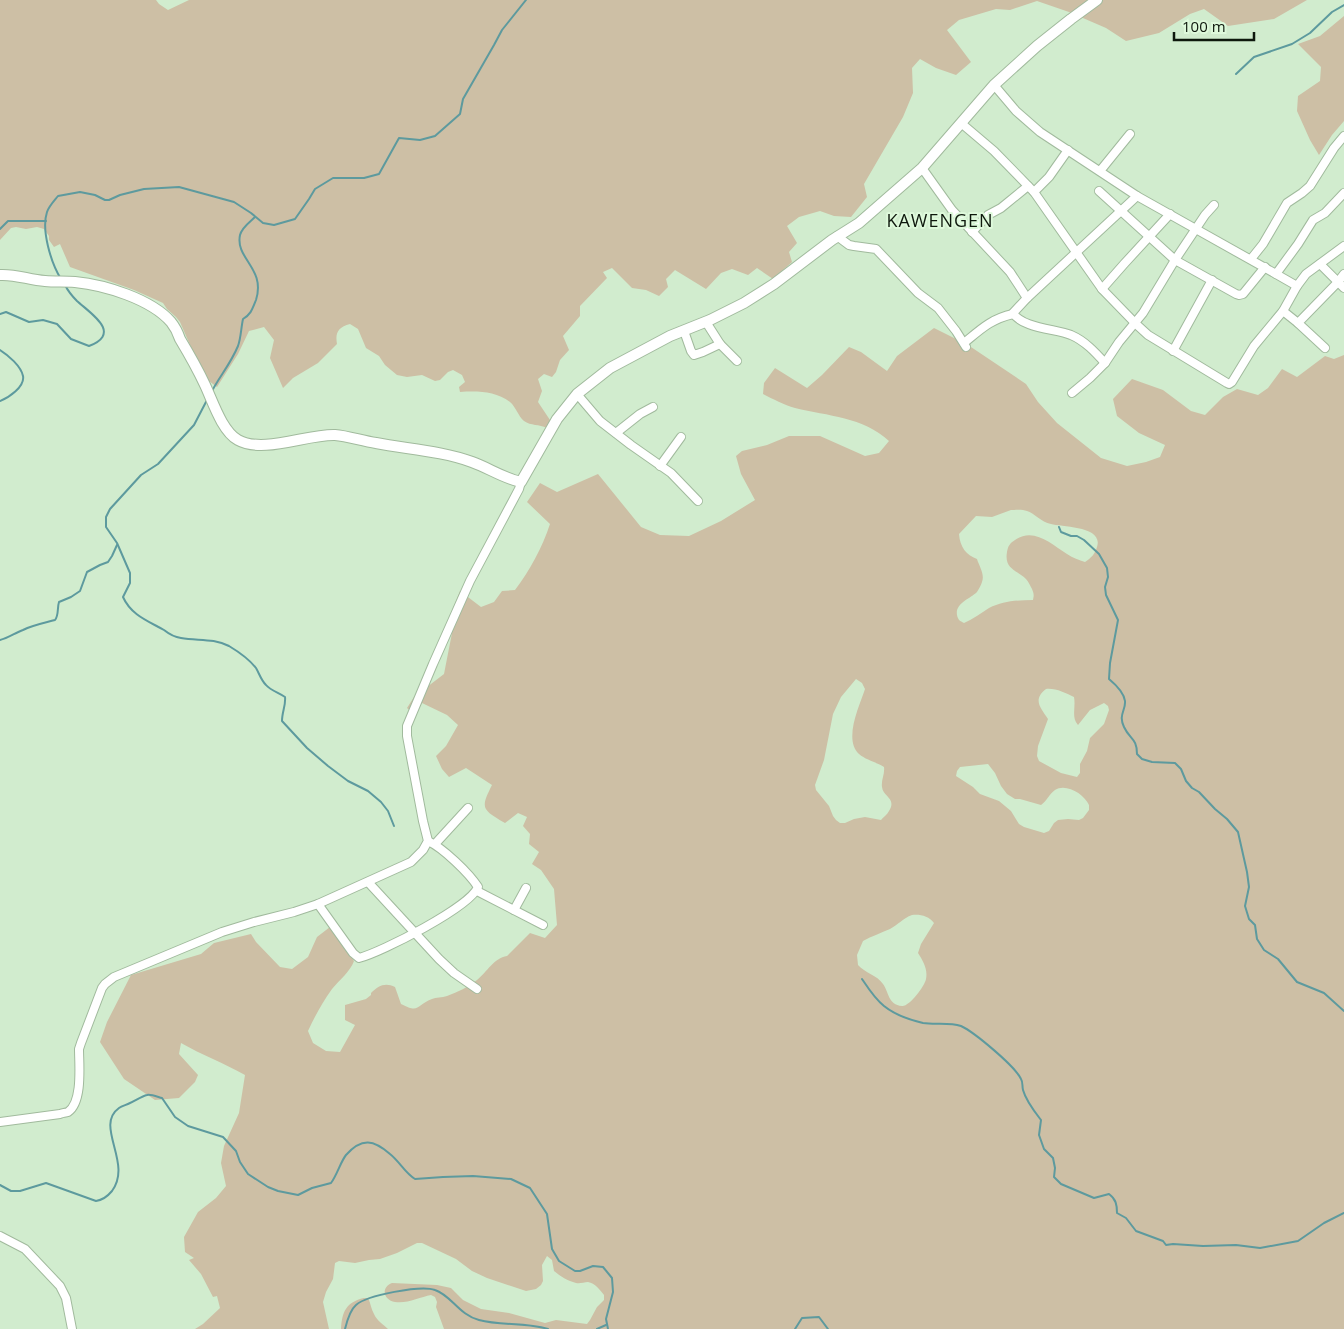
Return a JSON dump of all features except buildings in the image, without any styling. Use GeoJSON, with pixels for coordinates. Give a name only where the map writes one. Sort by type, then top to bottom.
{"type":"FeatureCollection","features":[{"type":"Feature","properties":{"kind":"main road"},"geometry":{"type":"LineString","coordinates":[[0,275],[36,280],[74,282],[103,287],[135,298],[158,312],[171,323],[204,382],[228,432],[238,440],[248,444],[285,442],[337,435],[452,456],[521,482],[557,419],[577,394],[610,368],[670,336],[706,322],[744,303],[859,223],[922,168],[994,85],[1037,46],[1097,0]]}},
{"type":"Feature","properties":{"kind":"street"},"geometry":{"type":"LineString","coordinates":[[994,85],[1016,111],[1040,132],[1100,172],[1137,196],[1297,286]]}},
{"type":"Feature","properties":{"kind":"street"},"geometry":{"type":"LineString","coordinates":[[961,124],[994,151],[1031,189],[1102,289],[1135,324],[1173,351],[1230,384],[1254,346],[1283,311],[1306,274],[1344,246]]}},
{"type":"Feature","properties":{"kind":"street"},"geometry":{"type":"LineString","coordinates":[[1100,172],[1130,134]]}},
{"type":"Feature","properties":{"kind":"street"},"geometry":{"type":"LineString","coordinates":[[1251,259],[1263,244],[1287,203],[1310,186],[1334,148],[1344,136]]}},
{"type":"Feature","properties":{"kind":"street"},"geometry":{"type":"LineString","coordinates":[[972,232],[988,215],[1050,176],[1068,150]]}},
{"type":"Feature","properties":{"kind":"street"},"geometry":{"type":"LineString","coordinates":[[922,168],[948,204],[1010,272],[1027,298]]}},
{"type":"Feature","properties":{"kind":"street"},"geometry":{"type":"LineString","coordinates":[[1100,191],[1175,260],[1236,294],[1242,295],[1265,267]]}},
{"type":"Feature","properties":{"kind":"street"},"geometry":{"type":"LineString","coordinates":[[1276,274],[1313,220],[1325,213],[1344,193]]}},
{"type":"Feature","properties":{"kind":"street"},"geometry":{"type":"LineString","coordinates":[[838,236],[849,245],[876,249],[918,294],[938,308],[965,345],[990,322],[1013,314],[1027,298],[1137,196]]}},
{"type":"Feature","properties":{"kind":"street"},"geometry":{"type":"LineString","coordinates":[[1072,392],[1105,363],[1119,342],[1135,324],[1196,228],[1214,205]]}},
{"type":"Feature","properties":{"kind":"street"},"geometry":{"type":"LineString","coordinates":[[1102,289],[1170,214]]}},
{"type":"Feature","properties":{"kind":"street"},"geometry":{"type":"LineString","coordinates":[[1320,264],[1341,285]]}},
{"type":"Feature","properties":{"kind":"street"},"geometry":{"type":"LineString","coordinates":[[1298,323],[1341,285],[1344,274]]}},
{"type":"Feature","properties":{"kind":"street"},"geometry":{"type":"LineString","coordinates":[[1173,351],[1212,280]]}},
{"type":"Feature","properties":{"kind":"street"},"geometry":{"type":"LineString","coordinates":[[1283,311],[1325,348]]}},
{"type":"Feature","properties":{"kind":"street"},"geometry":{"type":"LineString","coordinates":[[1013,314],[1034,326],[1073,336],[1090,348],[1105,363]]}},
{"type":"Feature","properties":{"kind":"street"},"geometry":{"type":"LineString","coordinates":[[706,322],[720,344],[737,361]]}},
{"type":"Feature","properties":{"kind":"street"},"geometry":{"type":"LineString","coordinates":[[684,330],[694,355],[720,344]]}},
{"type":"Feature","properties":{"kind":"street"},"geometry":{"type":"LineString","coordinates":[[577,394],[600,421],[630,445],[671,473],[698,501]]}},
{"type":"Feature","properties":{"kind":"street"},"geometry":{"type":"LineString","coordinates":[[616,433],[640,414],[653,407]]}},
{"type":"Feature","properties":{"kind":"street"},"geometry":{"type":"LineString","coordinates":[[660,466],[681,437]]}},
{"type":"Feature","properties":{"kind":"street"},"geometry":{"type":"LineString","coordinates":[[318,904],[353,953],[359,958],[416,933],[446,914],[476,891],[478,887],[462,869],[431,843],[423,821],[408,736],[408,723],[432,664],[470,581],[521,482]]}},
{"type":"Feature","properties":{"kind":"street"},"geometry":{"type":"LineString","coordinates":[[0,1122],[68,1112],[79,1086],[79,1049],[81,1043],[104,984],[114,977],[222,932],[318,904],[410,862],[468,808]]}},
{"type":"Feature","properties":{"kind":"street"},"geometry":{"type":"LineString","coordinates":[[368,882],[439,959],[454,973],[477,989]]}},
{"type":"Feature","properties":{"kind":"street"},"geometry":{"type":"LineString","coordinates":[[514,910],[526,888]]}},
{"type":"Feature","properties":{"kind":"street"},"geometry":{"type":"LineString","coordinates":[[476,891],[543,925]]}},
{"type":"Feature","properties":{"kind":"street"},"geometry":{"type":"LineString","coordinates":[[0,1236],[25,1249],[60,1286],[66,1298],[72,1329]]}},
{"type":"Feature","properties":{"kind":"shaded area"},"geometry":{"type":"Polygon","coordinates":[[[0,0],[156,0],[168,10],[189,0],[1307,0],[1274,19],[1228,26],[1204,9],[1190,14],[1159,33],[1126,41],[1106,28],[1037,1],[1010,10],[996,9],[959,20],[947,30],[971,62],[956,75],[936,68],[920,59],[912,68],[913,93],[903,117],[864,184],[867,197],[851,217],[834,216],[820,211],[799,217],[787,226],[797,243],[789,252],[792,262],[773,279],[757,268],[748,275],[732,269],[721,273],[706,289],[675,270],[666,279],[668,287],[659,296],[646,290],[632,288],[612,268],[603,272],[607,278],[580,306],[580,316],[563,336],[569,350],[560,360],[556,372],[552,377],[544,374],[538,379],[542,391],[538,402],[550,420],[547,428],[524,421],[512,404],[504,398],[480,392],[460,392],[459,387],[465,382],[462,375],[453,370],[440,380],[435,381],[422,375],[407,377],[397,375],[385,365],[379,356],[366,348],[358,329],[350,324],[338,331],[337,344],[318,363],[293,378],[283,388],[270,358],[274,340],[264,327],[249,331],[238,354],[217,387],[209,381],[180,322],[163,303],[134,290],[70,267],[60,244],[54,247],[44,229],[37,227],[26,229],[11,228],[0,240],[0,0]]]}},
{"type":"Feature","properties":{"kind":"shaded area"},"geometry":{"type":"Polygon","coordinates":[[[1344,16],[1344,121],[1319,155],[1297,111],[1298,96],[1320,81],[1321,67],[1298,44],[1320,36],[1344,16]]]}},
{"type":"Feature","properties":{"kind":"shaded area"},"geometry":{"type":"Polygon","coordinates":[[[934,328],[968,345],[1026,384],[1038,402],[1057,423],[1101,458],[1127,466],[1160,457],[1165,445],[1139,433],[1117,416],[1113,399],[1132,379],[1163,390],[1191,411],[1205,415],[1223,397],[1237,389],[1258,395],[1268,388],[1282,369],[1297,377],[1325,356],[1334,359],[1344,355],[1344,1329],[444,1329],[436,1307],[435,1297],[431,1295],[409,1301],[391,1301],[385,1294],[388,1285],[392,1283],[437,1285],[451,1288],[463,1300],[481,1309],[509,1313],[545,1323],[556,1320],[587,1324],[597,1307],[604,1300],[604,1295],[591,1283],[576,1283],[559,1275],[554,1271],[552,1260],[547,1256],[542,1265],[543,1281],[541,1285],[536,1289],[526,1291],[487,1278],[472,1271],[456,1259],[422,1243],[417,1243],[380,1259],[355,1263],[339,1261],[335,1263],[333,1279],[323,1302],[329,1329],[195,1329],[220,1308],[217,1296],[213,1297],[201,1274],[189,1260],[194,1258],[185,1252],[184,1237],[198,1212],[216,1198],[226,1186],[221,1163],[224,1146],[239,1113],[245,1075],[181,1043],[179,1054],[198,1075],[195,1082],[179,1098],[155,1100],[124,1079],[100,1042],[107,1022],[131,975],[201,954],[214,943],[251,934],[256,942],[280,967],[292,969],[308,957],[317,937],[330,927],[354,961],[328,994],[308,1031],[313,1043],[326,1051],[340,1052],[355,1025],[345,1020],[345,1005],[366,999],[376,988],[388,985],[395,987],[401,1004],[407,1007],[418,1008],[427,1001],[447,996],[470,985],[481,977],[494,962],[507,956],[530,933],[545,938],[557,925],[554,889],[541,870],[532,864],[539,852],[529,844],[530,834],[523,826],[527,817],[518,813],[505,823],[492,815],[485,808],[485,804],[492,785],[466,768],[449,777],[442,769],[436,756],[446,746],[458,725],[447,715],[422,703],[415,715],[407,708],[414,697],[444,674],[452,633],[445,628],[460,591],[481,607],[494,602],[502,591],[515,590],[526,575],[550,524],[527,502],[540,483],[557,492],[598,474],[641,527],[660,535],[689,536],[721,521],[755,500],[741,474],[736,456],[742,451],[767,445],[789,436],[820,436],[865,456],[879,453],[889,441],[879,433],[845,418],[783,404],[763,394],[764,383],[775,368],[807,388],[849,347],[861,352],[887,371],[897,356],[934,328]],[[1011,510],[992,517],[976,516],[959,534],[962,547],[967,553],[977,559],[983,576],[982,583],[977,592],[958,607],[957,617],[964,623],[989,608],[1005,602],[1033,600],[1033,592],[1028,581],[1009,566],[1007,562],[1008,548],[1015,540],[1022,536],[1029,535],[1042,538],[1072,557],[1085,562],[1092,556],[1097,547],[1097,540],[1088,531],[1047,523],[1025,510],[1011,510]],[[856,679],[841,697],[833,714],[824,760],[815,785],[816,790],[829,806],[833,816],[840,823],[865,817],[881,820],[891,807],[891,800],[882,787],[884,767],[859,754],[854,748],[852,740],[854,722],[865,689],[862,683],[856,679]],[[1046,689],[1039,697],[1039,704],[1048,719],[1038,746],[1037,756],[1039,761],[1061,773],[1077,777],[1080,773],[1080,764],[1087,751],[1090,738],[1104,724],[1109,710],[1108,706],[1104,703],[1090,710],[1078,725],[1074,716],[1074,697],[1053,689],[1046,689]],[[988,764],[960,767],[956,776],[980,794],[999,801],[1011,811],[1019,824],[1044,833],[1049,831],[1058,820],[1079,820],[1089,810],[1089,805],[1083,797],[1074,791],[1064,788],[1055,790],[1041,805],[1015,799],[1007,794],[988,764]],[[912,915],[890,929],[863,941],[857,955],[858,965],[880,981],[891,1001],[902,1006],[912,1000],[925,982],[926,968],[918,953],[921,944],[934,923],[921,915],[912,915]]]}},
{"type":"Feature","properties":{"kind":"shaded area"},"geometry":{"type":"Polygon","coordinates":[[[368,1298],[378,1321],[388,1329],[341,1329],[342,1318],[346,1309],[353,1302],[368,1298]]]}},
{"type":"Feature","properties":{"kind":"waterway"},"geometry":{"type":"LineString","coordinates":[[61,279],[51,256],[45,228],[48,210],[58,196],[80,192],[109,200],[144,189],[179,187],[234,202],[263,223],[274,225],[295,219],[315,189],[333,178],[364,178],[379,174],[399,138],[420,140],[435,136],[460,114],[463,99],[502,30],[526,0]]}},
{"type":"Feature","properties":{"kind":"waterway"},"geometry":{"type":"LineString","coordinates":[[1236,74],[1254,57],[1292,44],[1310,33],[1332,12],[1344,5]]}},
{"type":"Feature","properties":{"kind":"waterway"},"geometry":{"type":"LineString","coordinates":[[212,391],[238,346],[243,319],[251,311],[256,300],[257,280],[242,251],[240,243],[242,230],[255,217]]}},
{"type":"Feature","properties":{"kind":"waterway"},"geometry":{"type":"LineString","coordinates":[[0,229],[8,221],[46,221]]}},
{"type":"Feature","properties":{"kind":"waterway"},"geometry":{"type":"LineString","coordinates":[[0,314],[6,312],[29,322],[43,320],[57,324],[71,339],[89,346],[99,341],[104,329],[101,323],[75,299],[65,285]]}},
{"type":"Feature","properties":{"kind":"waterway"},"geometry":{"type":"LineString","coordinates":[[0,350],[17,365],[23,376],[19,388],[0,401]]}},
{"type":"Feature","properties":{"kind":"waterway"},"geometry":{"type":"LineString","coordinates":[[207,400],[194,425],[158,464],[141,475],[110,509],[106,517],[106,527],[117,543],[130,573],[130,583],[123,597],[135,613],[172,635],[181,638],[223,643],[247,659],[256,668],[268,687],[285,697],[282,721],[307,748],[328,766],[348,781],[368,791],[381,802],[388,811],[394,826]]}},
{"type":"Feature","properties":{"kind":"waterway"},"geometry":{"type":"LineString","coordinates":[[1059,527],[1061,532],[1084,540],[1099,554],[1107,568],[1106,595],[1118,620],[1109,679],[1123,695],[1125,704],[1122,723],[1134,742],[1137,754],[1142,759],[1152,762],[1175,763],[1181,769],[1186,781],[1192,788],[1199,792],[1238,832],[1249,887],[1245,906],[1249,919],[1255,925],[1257,939],[1264,950],[1278,959],[1297,982],[1324,993],[1344,1011]]}},
{"type":"Feature","properties":{"kind":"waterway"},"geometry":{"type":"LineString","coordinates":[[0,640],[31,627],[55,620],[59,602],[80,591],[87,572],[108,562],[117,545]]}},
{"type":"Feature","properties":{"kind":"waterway"},"geometry":{"type":"LineString","coordinates":[[862,979],[878,1000],[892,1012],[923,1023],[961,1026],[1003,1058],[1021,1079],[1026,1098],[1041,1120],[1039,1135],[1044,1149],[1053,1158],[1054,1177],[1061,1184],[1094,1198],[1109,1194],[1116,1202],[1117,1213],[1126,1218],[1136,1231],[1163,1241],[1166,1245],[1236,1245],[1260,1248],[1298,1241],[1324,1223],[1344,1213]]}},
{"type":"Feature","properties":{"kind":"waterway"},"geometry":{"type":"LineString","coordinates":[[0,1185],[11,1191],[20,1191],[46,1183],[96,1201],[105,1198],[112,1191],[117,1180],[118,1169],[111,1135],[110,1125],[112,1116],[120,1107],[149,1095],[162,1098],[175,1117],[188,1126],[223,1137],[236,1151],[240,1162],[248,1174],[278,1191],[298,1195],[312,1188],[331,1183],[344,1158],[352,1149],[363,1143],[373,1143],[390,1154],[415,1179],[473,1176],[511,1179],[530,1188],[547,1214],[552,1249],[559,1261],[575,1271],[593,1266],[603,1267],[612,1278],[613,1292],[606,1319],[608,1329]]}},
{"type":"Feature","properties":{"kind":"waterway"},"geometry":{"type":"LineString","coordinates":[[345,1329],[352,1310],[362,1301],[394,1292],[418,1289],[435,1290],[441,1293],[466,1314],[479,1320],[531,1325],[548,1329]]}},
{"type":"Feature","properties":{"kind":"waterway"},"geometry":{"type":"LineString","coordinates":[[795,1329],[802,1318],[819,1317],[828,1329]]}},
{"type":"Feature","properties":{"kind":"waterway"},"geometry":{"type":"LineString","coordinates":[[597,1329],[606,1325]]}},
{"type":"Feature","properties":{"kind":"district","name":"KAWENGEN"},"geometry":{"type":"Point","coordinates":[940,220]}}]}
